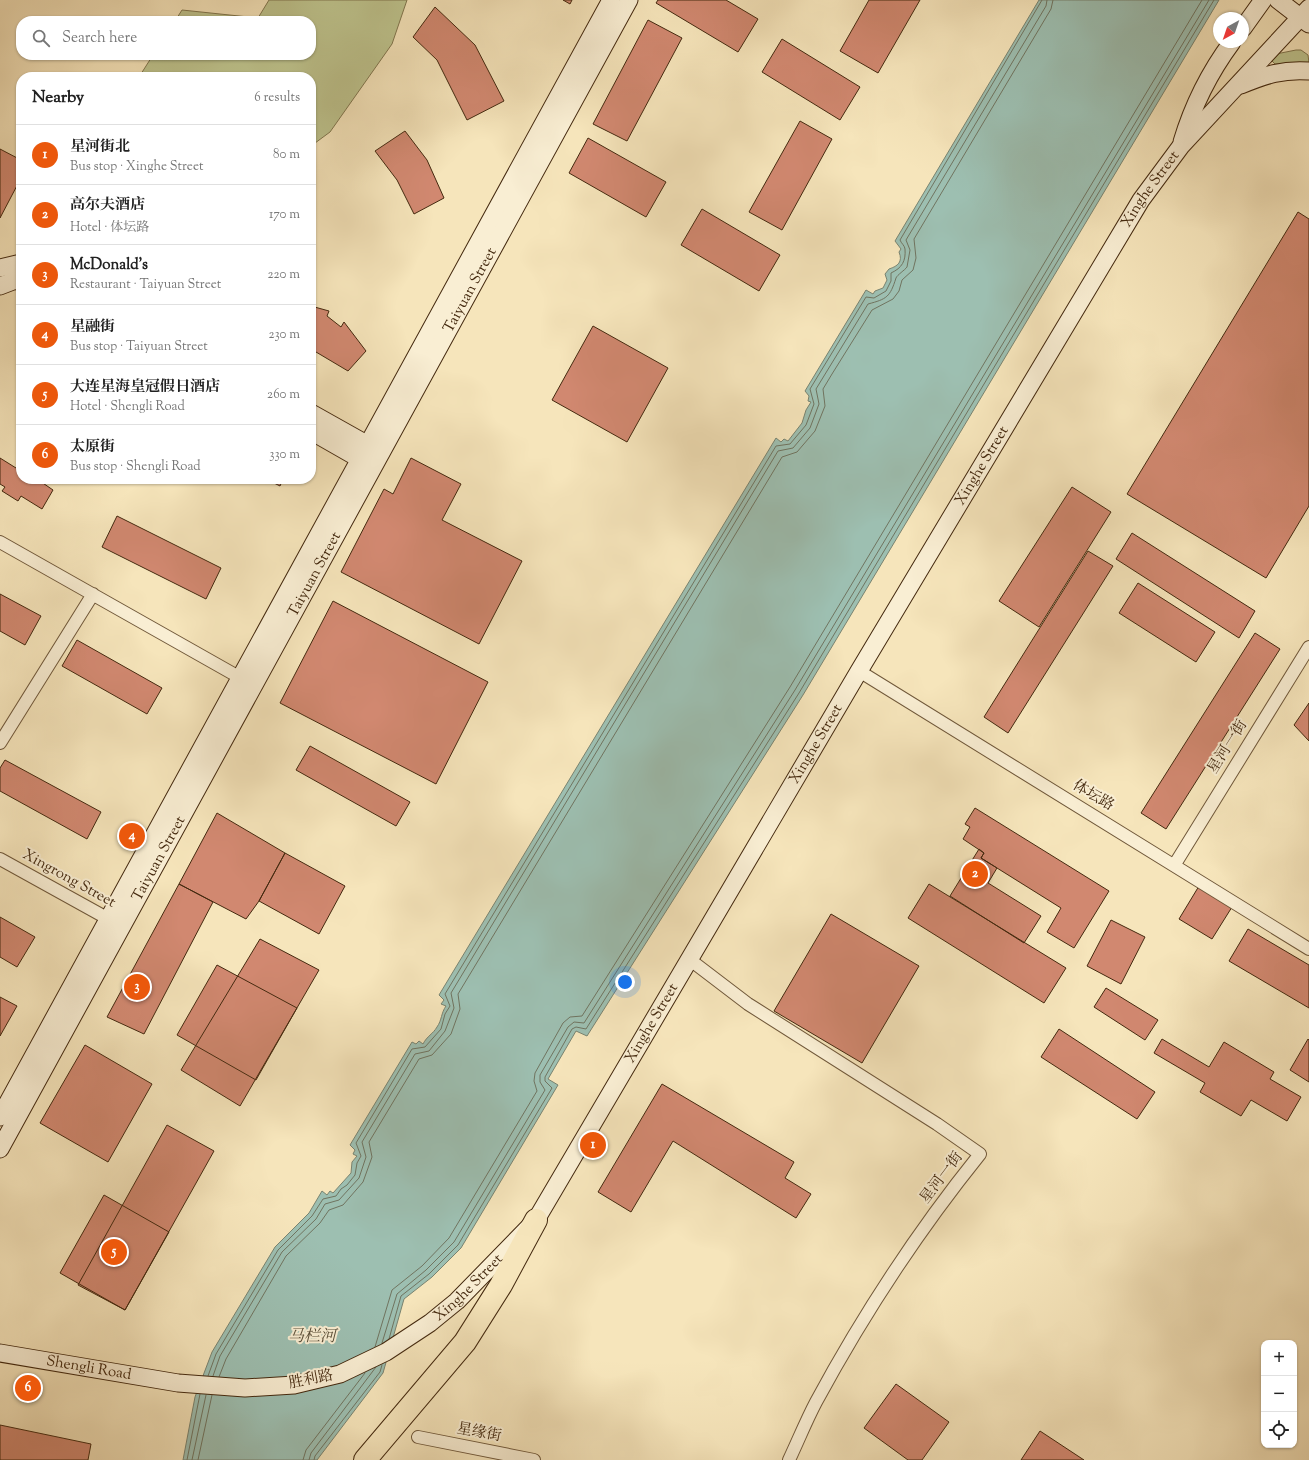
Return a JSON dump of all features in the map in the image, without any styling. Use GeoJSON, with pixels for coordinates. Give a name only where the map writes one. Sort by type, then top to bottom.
{"type":"FeatureCollection","features":[{"type":"Feature","properties":{"kind":"highway"},"geometry":{"type":"LineString","coordinates":[[365,1460],[465,1342],[501,1285],[536,1220]]}},
{"type":"Feature","properties":{"kind":"main road","name":"Taiyuan Street"},"geometry":{"type":"LineString","coordinates":[[247,682],[364,452],[611,0]]}},
{"type":"Feature","properties":{"kind":"main road","name":"Taiyuan Street"},"geometry":{"type":"LineString","coordinates":[[0,1117],[115,922],[247,682],[378,459],[629,0]]}},
{"type":"Feature","properties":{"kind":"main road"},"geometry":{"type":"LineString","coordinates":[[1249,20],[1263,0]]}},
{"type":"Feature","properties":{"kind":"main road"},"geometry":{"type":"LineString","coordinates":[[1278,0],[1306,17]]}},
{"type":"Feature","properties":{"kind":"main road"},"geometry":{"type":"LineString","coordinates":[[1302,0],[1306,17]]}},
{"type":"Feature","properties":{"kind":"main road","name":"Xinghe Street"},"geometry":{"type":"LineString","coordinates":[[430,1323],[457,1300],[536,1220],[689,959],[1141,200],[1181,146],[1236,87],[1306,17]]}},
{"type":"Feature","properties":{"kind":"main road","name":"Xinghe Street"},"geometry":{"type":"LineString","coordinates":[[1181,146],[1200,92],[1228,48]]}},
{"type":"Feature","properties":{"kind":"main road"},"geometry":{"type":"LineString","coordinates":[[1236,87],[1269,73],[1297,70],[1309,71]]}},
{"type":"Feature","properties":{"kind":"main road"},"geometry":{"type":"LineString","coordinates":[[0,268],[16,264]]}},
{"type":"Feature","properties":{"kind":"main road"},"geometry":{"type":"LineString","coordinates":[[0,286],[16,281]]}},
{"type":"Feature","properties":{"kind":"main road"},"geometry":{"type":"LineString","coordinates":[[316,417],[364,452]]}},
{"type":"Feature","properties":{"kind":"main road"},"geometry":{"type":"LineString","coordinates":[[316,433],[378,459]]}},
{"type":"Feature","properties":{"kind":"main road","name":"Taiyuan Street"},"geometry":{"type":"LineString","coordinates":[[0,1149],[115,922]]}},
{"type":"Feature","properties":{"kind":"main road","name":"胜利路"},"geometry":{"type":"LineString","coordinates":[[178,1383],[246,1388],[294,1385],[340,1374],[386,1352],[430,1323]]}},
{"type":"Feature","properties":{"kind":"main road","name":"Shengli Road"},"geometry":{"type":"LineString","coordinates":[[0,1353],[178,1383]]}},
{"type":"Feature","properties":{"kind":"street"},"geometry":{"type":"LineString","coordinates":[[0,542],[247,682]]}},
{"type":"Feature","properties":{"kind":"street"},"geometry":{"type":"LineString","coordinates":[[0,743],[93,594]]}},
{"type":"Feature","properties":{"kind":"street","name":"星河一街"},"geometry":{"type":"LineString","coordinates":[[1175,864],[1309,647]]}},
{"type":"Feature","properties":{"kind":"street","name":"体坛路"},"geometry":{"type":"LineString","coordinates":[[860,671],[1175,864],[1309,949]]}},
{"type":"Feature","properties":{"kind":"street","name":"Xingrong Street"},"geometry":{"type":"LineString","coordinates":[[0,859],[115,922]]}},
{"type":"Feature","properties":{"kind":"street","name":"星河一街"},"geometry":{"type":"LineString","coordinates":[[689,959],[748,1004],[937,1124],[980,1154],[948,1193],[871,1308],[815,1403],[789,1460]]}},
{"type":"Feature","properties":{"kind":"street","name":"星缘街"},"geometry":{"type":"LineString","coordinates":[[418,1437],[534,1460]]}},
{"type":"Feature","properties":{"kind":"green space"},"geometry":{"type":"Polygon","coordinates":[[[269,0],[407,0],[392,44],[330,132],[316,142],[316,72],[142,72],[150,60],[316,60],[316,16],[259,16],[269,0]]]}},
{"type":"Feature","properties":{"kind":"green space"},"geometry":{"type":"Polygon","coordinates":[[[182,10],[239,16],[178,16],[182,10]]]}},
{"type":"Feature","properties":{"kind":"green space"},"geometry":{"type":"Polygon","coordinates":[[[1301,50],[1308,55],[1309,63],[1275,64],[1271,60],[1276,54],[1301,50]]]}},
{"type":"Feature","properties":{"kind":"water","name":"马栏河"},"geometry":{"type":"Polygon","coordinates":[[[1039,0],[1219,0],[803,695],[587,1036],[576,1031],[548,1079],[558,1085],[461,1248],[432,1277],[404,1299],[383,1373],[317,1460],[183,1460],[195,1397],[212,1352],[275,1247],[309,1213],[322,1191],[327,1195],[330,1191],[333,1193],[351,1173],[352,1162],[357,1156],[353,1154],[355,1150],[350,1145],[412,1042],[416,1044],[419,1041],[423,1044],[439,1024],[446,1006],[441,1004],[444,1000],[439,995],[776,438],[781,442],[784,439],[788,441],[802,423],[806,410],[811,402],[808,401],[809,396],[805,391],[866,290],[873,294],[875,291],[883,288],[887,280],[885,274],[889,269],[899,263],[899,252],[901,249],[895,241],[1039,0]]]}},
{"type":"Feature","properties":{"kind":"building"},"geometry":{"type":"Polygon","coordinates":[[[563,0],[572,0],[570,4],[563,0]]]}},
{"type":"Feature","properties":{"kind":"building"},"geometry":{"type":"Polygon","coordinates":[[[658,0],[726,0],[758,19],[738,52],[656,3],[658,0]]]}},
{"type":"Feature","properties":{"kind":"building"},"geometry":{"type":"Polygon","coordinates":[[[869,0],[920,0],[878,73],[840,51],[869,0]]]}},
{"type":"Feature","properties":{"kind":"building"},"geometry":{"type":"Polygon","coordinates":[[[435,7],[475,45],[504,101],[467,120],[437,60],[413,37],[435,7]]]}},
{"type":"Feature","properties":{"kind":"building"},"geometry":{"type":"Polygon","coordinates":[[[648,20],[682,38],[627,141],[593,124],[648,20]]]}},
{"type":"Feature","properties":{"kind":"building"},"geometry":{"type":"Polygon","coordinates":[[[782,39],[860,87],[840,120],[762,72],[782,39]]]}},
{"type":"Feature","properties":{"kind":"building"},"geometry":{"type":"Polygon","coordinates":[[[800,121],[832,139],[782,230],[749,212],[800,121]]]}},
{"type":"Feature","properties":{"kind":"building"},"geometry":{"type":"Polygon","coordinates":[[[405,131],[427,160],[444,198],[414,214],[397,180],[375,151],[405,131]]]}},
{"type":"Feature","properties":{"kind":"building"},"geometry":{"type":"Polygon","coordinates":[[[588,138],[666,182],[646,217],[569,173],[588,138]]]}},
{"type":"Feature","properties":{"kind":"building"},"geometry":{"type":"Polygon","coordinates":[[[0,149],[16,157],[16,188],[0,218],[0,149]]]}},
{"type":"Feature","properties":{"kind":"building"},"geometry":{"type":"Polygon","coordinates":[[[702,209],[780,255],[759,291],[681,245],[702,209]]]}},
{"type":"Feature","properties":{"kind":"building"},"geometry":{"type":"Polygon","coordinates":[[[1298,212],[1309,219],[1309,506],[1266,578],[1127,494],[1298,212]]]}},
{"type":"Feature","properties":{"kind":"building"},"geometry":{"type":"Polygon","coordinates":[[[316,307],[329,311],[327,316],[341,327],[344,322],[366,351],[348,371],[316,352],[316,307]]]}},
{"type":"Feature","properties":{"kind":"building"},"geometry":{"type":"Polygon","coordinates":[[[593,326],[668,368],[627,442],[552,400],[593,326]]]}},
{"type":"Feature","properties":{"kind":"building"},"geometry":{"type":"Polygon","coordinates":[[[0,458],[16,468],[16,484],[44,484],[53,490],[42,509],[21,496],[18,501],[2,491],[5,487],[0,484],[0,458]]]}},
{"type":"Feature","properties":{"kind":"building"},"geometry":{"type":"Polygon","coordinates":[[[411,458],[461,484],[442,520],[522,561],[479,644],[341,572],[384,489],[393,494],[411,458]]]}},
{"type":"Feature","properties":{"kind":"building"},"geometry":{"type":"Polygon","coordinates":[[[1072,487],[1111,512],[1039,627],[999,601],[1072,487]]]}},
{"type":"Feature","properties":{"kind":"building"},"geometry":{"type":"Polygon","coordinates":[[[117,516],[221,568],[206,599],[102,547],[117,516]]]}},
{"type":"Feature","properties":{"kind":"building"},"geometry":{"type":"Polygon","coordinates":[[[1132,533],[1255,611],[1239,638],[1116,559],[1132,533]]]}},
{"type":"Feature","properties":{"kind":"building"},"geometry":{"type":"Polygon","coordinates":[[[1088,551],[1113,566],[1008,733],[984,717],[1088,551]]]}},
{"type":"Feature","properties":{"kind":"building"},"geometry":{"type":"Polygon","coordinates":[[[1138,583],[1215,632],[1196,662],[1119,613],[1138,583]]]}},
{"type":"Feature","properties":{"kind":"building"},"geometry":{"type":"Polygon","coordinates":[[[0,594],[41,616],[25,645],[0,631],[0,594]]]}},
{"type":"Feature","properties":{"kind":"building"},"geometry":{"type":"Polygon","coordinates":[[[333,601],[488,682],[436,784],[280,703],[333,601]]]}},
{"type":"Feature","properties":{"kind":"building"},"geometry":{"type":"Polygon","coordinates":[[[1255,633],[1280,649],[1166,829],[1141,813],[1255,633]]]}},
{"type":"Feature","properties":{"kind":"building"},"geometry":{"type":"Polygon","coordinates":[[[77,640],[162,688],[147,714],[62,666],[77,640]]]}},
{"type":"Feature","properties":{"kind":"building"},"geometry":{"type":"Polygon","coordinates":[[[1309,703],[1309,741],[1294,725],[1309,703]]]}},
{"type":"Feature","properties":{"kind":"building"},"geometry":{"type":"Polygon","coordinates":[[[310,746],[410,802],[396,826],[296,770],[310,746]]]}},
{"type":"Feature","properties":{"kind":"building"},"geometry":{"type":"Polygon","coordinates":[[[5,760],[101,812],[87,839],[0,791],[0,768],[5,760]]]}},
{"type":"Feature","properties":{"kind":"building"},"geometry":{"type":"Polygon","coordinates":[[[975,808],[1109,891],[1074,948],[1047,932],[1061,908],[981,858],[984,853],[963,839],[970,827],[965,824],[975,808]]]}},
{"type":"Feature","properties":{"kind":"building"},"geometry":{"type":"Polygon","coordinates":[[[217,813],[285,853],[259,901],[246,919],[179,884],[217,813]]]}},
{"type":"Feature","properties":{"kind":"building"},"geometry":{"type":"Polygon","coordinates":[[[979,849],[984,853],[981,858],[997,868],[988,883],[1041,916],[1024,943],[950,896],[979,849]]]}},
{"type":"Feature","properties":{"kind":"building"},"geometry":{"type":"Polygon","coordinates":[[[285,853],[345,886],[319,934],[259,901],[285,853]]]}},
{"type":"Feature","properties":{"kind":"building"},"geometry":{"type":"Polygon","coordinates":[[[179,884],[213,902],[144,1034],[107,1017],[179,884]]]}},
{"type":"Feature","properties":{"kind":"building"},"geometry":{"type":"Polygon","coordinates":[[[929,884],[1066,968],[1044,1003],[908,918],[929,884]]]}},
{"type":"Feature","properties":{"kind":"building"},"geometry":{"type":"Polygon","coordinates":[[[1199,886],[1232,907],[1212,939],[1179,919],[1199,886]]]}},
{"type":"Feature","properties":{"kind":"building"},"geometry":{"type":"Polygon","coordinates":[[[831,914],[919,966],[862,1063],[774,1011],[831,914]]]}},
{"type":"Feature","properties":{"kind":"building"},"geometry":{"type":"Polygon","coordinates":[[[0,917],[35,937],[17,967],[0,957],[0,917]]]}},
{"type":"Feature","properties":{"kind":"building"},"geometry":{"type":"Polygon","coordinates":[[[1111,920],[1145,937],[1121,984],[1087,966],[1111,920]]]}},
{"type":"Feature","properties":{"kind":"building"},"geometry":{"type":"Polygon","coordinates":[[[1248,929],[1309,965],[1309,1008],[1229,961],[1248,929]]]}},
{"type":"Feature","properties":{"kind":"building"},"geometry":{"type":"Polygon","coordinates":[[[260,939],[319,970],[240,1106],[181,1070],[260,939]]]}},
{"type":"Feature","properties":{"kind":"building"},"geometry":{"type":"Polygon","coordinates":[[[217,965],[297,1008],[256,1080],[177,1035],[217,965]]]}},
{"type":"Feature","properties":{"kind":"building"},"geometry":{"type":"Polygon","coordinates":[[[1106,988],[1158,1020],[1145,1040],[1094,1007],[1106,988]]]}},
{"type":"Feature","properties":{"kind":"building"},"geometry":{"type":"Polygon","coordinates":[[[0,997],[17,1006],[0,1036],[0,997]]]}},
{"type":"Feature","properties":{"kind":"building"},"geometry":{"type":"Polygon","coordinates":[[[1059,1029],[1155,1092],[1137,1119],[1041,1057],[1059,1029]]]}},
{"type":"Feature","properties":{"kind":"building"},"geometry":{"type":"Polygon","coordinates":[[[1162,1039],[1209,1067],[1224,1042],[1274,1072],[1270,1079],[1301,1097],[1287,1121],[1251,1100],[1241,1116],[1200,1092],[1205,1083],[1154,1053],[1162,1039]]]}},
{"type":"Feature","properties":{"kind":"building"},"geometry":{"type":"Polygon","coordinates":[[[1308,1039],[1309,1040],[1309,1082],[1290,1070],[1308,1039]]]}},
{"type":"Feature","properties":{"kind":"building"},"geometry":{"type":"Polygon","coordinates":[[[85,1045],[152,1084],[108,1162],[40,1123],[85,1045]]]}},
{"type":"Feature","properties":{"kind":"building"},"geometry":{"type":"Polygon","coordinates":[[[662,1084],[794,1162],[785,1178],[811,1194],[796,1218],[673,1141],[631,1212],[598,1192],[662,1084]]]}},
{"type":"Feature","properties":{"kind":"building"},"geometry":{"type":"Polygon","coordinates":[[[167,1125],[214,1151],[125,1310],[78,1285],[167,1125]]]}},
{"type":"Feature","properties":{"kind":"building"},"geometry":{"type":"Polygon","coordinates":[[[104,1195],[169,1232],[125,1310],[60,1273],[104,1195]]]}},
{"type":"Feature","properties":{"kind":"building"},"geometry":{"type":"Polygon","coordinates":[[[896,1384],[949,1422],[922,1460],[908,1460],[864,1428],[896,1384]]]}},
{"type":"Feature","properties":{"kind":"building"},"geometry":{"type":"Polygon","coordinates":[[[0,1425],[91,1444],[88,1460],[0,1460],[0,1425]]]}},
{"type":"Feature","properties":{"kind":"building"},"geometry":{"type":"Polygon","coordinates":[[[1040,1431],[1084,1460],[1021,1460],[1040,1431]]]}},
{"type":"Feature","properties":{"kind":"place","name":"星融街"},"geometry":{"type":"Point","coordinates":[132,836]}},
{"type":"Feature","properties":{"kind":"place","name":"高尔夫酒店"},"geometry":{"type":"Point","coordinates":[975,874]}},
{"type":"Feature","properties":{"kind":"place","name":"McDonald's"},"geometry":{"type":"Point","coordinates":[137,987]}},
{"type":"Feature","properties":{"kind":"place","name":"星河街北"},"geometry":{"type":"Point","coordinates":[593,1145]}},
{"type":"Feature","properties":{"kind":"place","name":"大连星海皇冠假日酒店"},"geometry":{"type":"Point","coordinates":[114,1252]}},
{"type":"Feature","properties":{"kind":"place","name":"太原街"},"geometry":{"type":"Point","coordinates":[28,1388]}}]}
